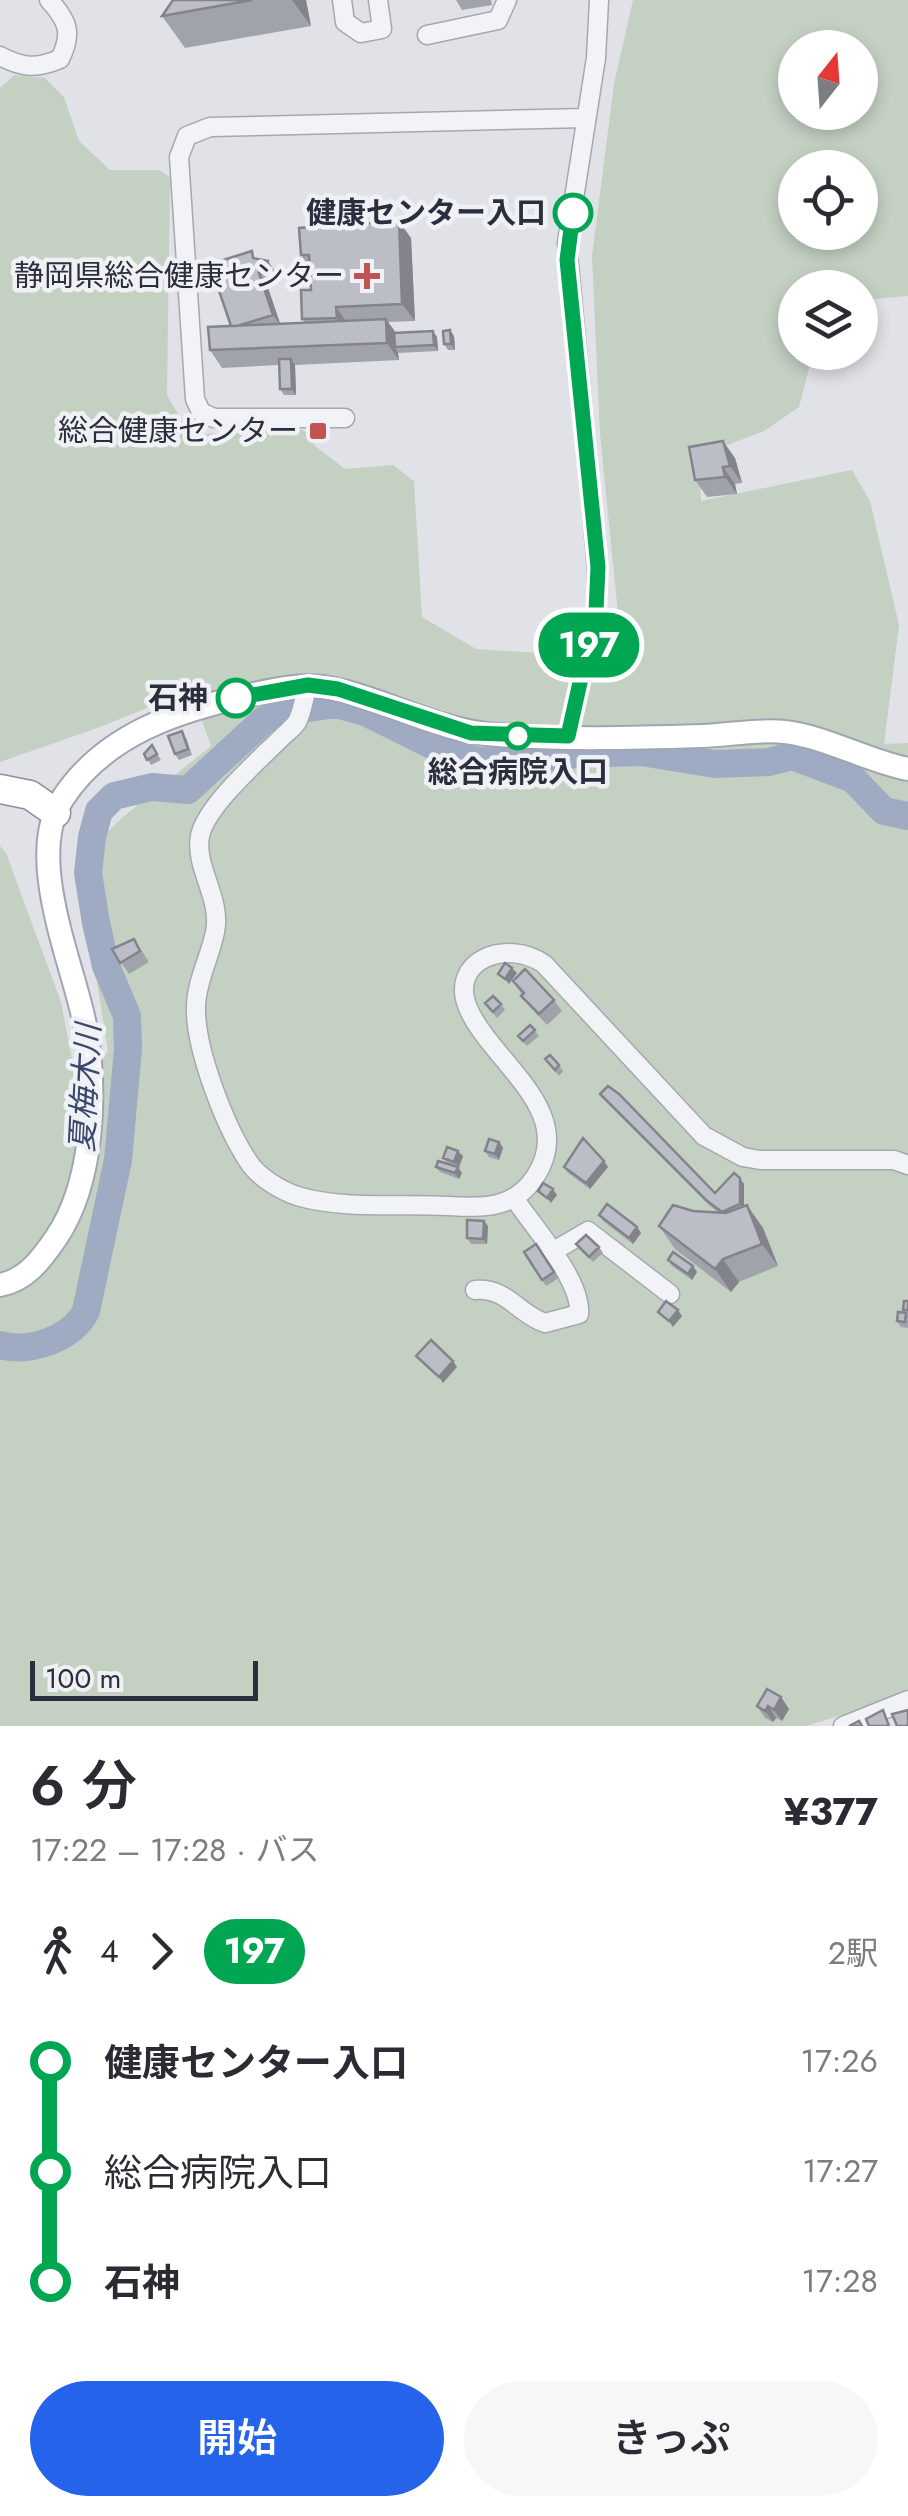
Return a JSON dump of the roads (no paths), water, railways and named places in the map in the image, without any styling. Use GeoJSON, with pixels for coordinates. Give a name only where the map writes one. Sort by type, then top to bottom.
{"type":"FeatureCollection","features":[{"type":"Feature","properties":{"kind":"highway"},"geometry":{"type":"LineString","coordinates":[[0,789],[30,794],[56,812]]}},
{"type":"Feature","properties":{"kind":"highway"},"geometry":{"type":"LineString","coordinates":[[0,804],[56,812]]}},
{"type":"Feature","properties":{"kind":"main road"},"geometry":{"type":"LineString","coordinates":[[0,1285],[14,1282],[32,1269],[67,1222],[78,1188],[88,1127],[90,1074],[85,1028],[54,912],[48,854],[56,812],[63,798],[98,760],[150,725],[205,705],[307,688],[338,689],[471,733],[633,738],[785,732],[908,769]]}},
{"type":"Feature","properties":{"kind":"street"},"geometry":{"type":"LineString","coordinates":[[0,56],[21,67],[39,68],[60,60],[68,45],[70,29],[66,18],[49,0]]}},
{"type":"Feature","properties":{"kind":"street"},"geometry":{"type":"LineString","coordinates":[[342,0],[346,22],[361,33],[382,29],[378,0]]}},
{"type":"Feature","properties":{"kind":"street"},"geometry":{"type":"LineString","coordinates":[[427,35],[498,20],[506,0]]}},
{"type":"Feature","properties":{"kind":"street"},"geometry":{"type":"LineString","coordinates":[[568,736],[597,598],[598,567],[567,260],[602,3]]}},
{"type":"Feature","properties":{"kind":"street"},"geometry":{"type":"LineString","coordinates":[[345,418],[214,418],[201,412],[195,399],[179,157],[188,136],[210,128],[585,118]]}},
{"type":"Feature","properties":{"kind":"street"},"geometry":{"type":"LineString","coordinates":[[307,688],[297,722],[212,812],[200,835],[200,855],[216,910],[215,931],[196,1004],[203,1063],[250,1164],[270,1182],[295,1195],[332,1202],[478,1208],[515,1199],[544,1162],[544,1114],[477,1026],[464,995],[472,970],[490,954],[500,951],[522,952],[544,964],[704,1136],[722,1148],[760,1160],[894,1160],[908,1166]]}},
{"type":"Feature","properties":{"kind":"street"},"geometry":{"type":"LineString","coordinates":[[475,1290],[491,1290],[505,1296],[545,1324],[579,1314],[580,1305],[568,1278],[515,1199]]}},
{"type":"Feature","properties":{"kind":"street"},"geometry":{"type":"LineString","coordinates":[[552,1252],[588,1231],[670,1294]]}},
{"type":"Feature","properties":{"kind":"street"},"geometry":{"type":"LineString","coordinates":[[844,1726],[908,1700]]}},
{"type":"Feature","properties":{"kind":"waterway","name":"夏梅木川"},"geometry":{"type":"LineString","coordinates":[[0,1345],[24,1347],[49,1342],[80,1321],[86,1311],[118,1160],[128,1049],[127,1016],[106,966],[88,873],[99,811],[114,796],[152,787],[188,790],[264,720],[281,712],[336,704],[365,712],[448,753],[479,761],[525,762],[576,754],[641,752],[715,764],[769,762],[792,756],[853,779],[884,811],[908,816]]}},
{"type":"Feature","properties":{"kind":"place","name":"健康センター入口"},"geometry":{"type":"Point","coordinates":[573,213]}},
{"type":"Feature","properties":{"kind":"place","name":"静岡県総合健康センター"},"geometry":{"type":"Point","coordinates":[367,276]}},
{"type":"Feature","properties":{"kind":"place","name":"総合健康センター"},"geometry":{"type":"Point","coordinates":[318,431]}},
{"type":"Feature","properties":{"kind":"place","name":"石神"},"geometry":{"type":"Point","coordinates":[236,698]}},
{"type":"Feature","properties":{"kind":"place","name":"総合病院入口"},"geometry":{"type":"Point","coordinates":[518,736]}}]}
